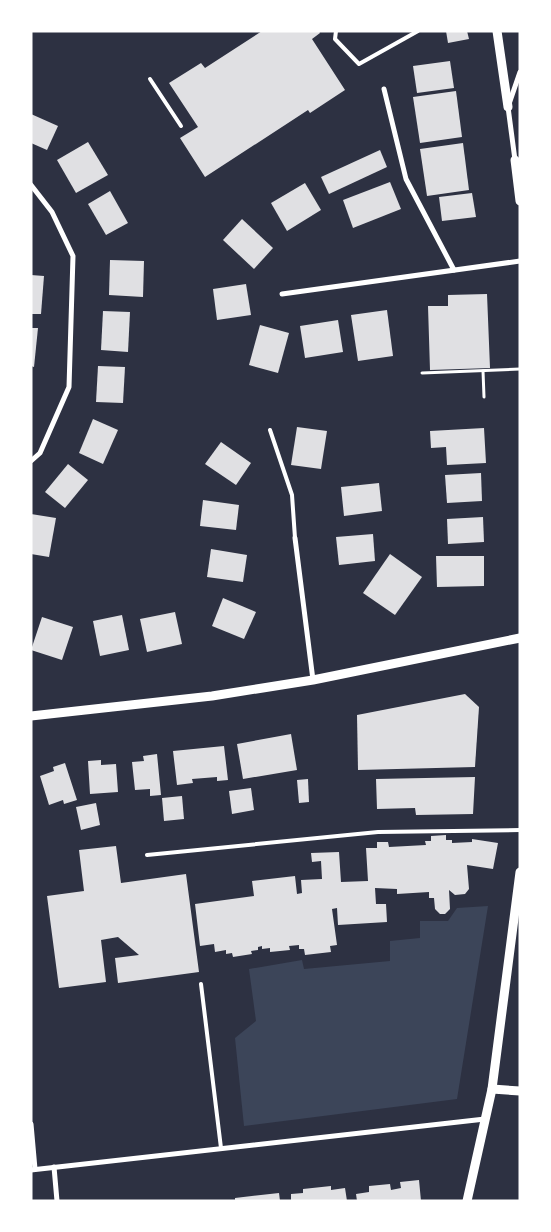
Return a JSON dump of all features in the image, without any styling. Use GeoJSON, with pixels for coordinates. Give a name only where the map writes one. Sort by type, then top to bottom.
{"type":"FeatureCollection","features":[{"type":"Feature","properties":{"kind":"street"},"geometry":{"type":"LineString","coordinates":[[497,31],[520,201]]}},
{"type":"Feature","properties":{"kind":"street"},"geometry":{"type":"LineString","coordinates":[[508,107],[520,72]]}},
{"type":"Feature","properties":{"kind":"street"},"geometry":{"type":"LineString","coordinates":[[384,89],[406,179],[454,270]]}},
{"type":"Feature","properties":{"kind":"street"},"geometry":{"type":"LineString","coordinates":[[31,185],[52,212],[73,256],[68,387],[40,453],[31,461]]}},
{"type":"Feature","properties":{"kind":"street"},"geometry":{"type":"LineString","coordinates":[[282,294],[520,261]]}},
{"type":"Feature","properties":{"kind":"street"},"geometry":{"type":"LineString","coordinates":[[295,538],[313,680]]}},
{"type":"Feature","properties":{"kind":"street"},"geometry":{"type":"LineString","coordinates":[[31,716],[212,696],[313,680],[520,638]]}},
{"type":"Feature","properties":{"kind":"street"},"geometry":{"type":"LineString","coordinates":[[467,1201],[492,1089],[520,872]]}},
{"type":"Feature","properties":{"kind":"street"},"geometry":{"type":"LineString","coordinates":[[492,1089],[520,1091]]}},
{"type":"Feature","properties":{"kind":"street"},"geometry":{"type":"LineString","coordinates":[[31,1124],[33,1169],[485,1119]]}},
{"type":"Feature","properties":{"kind":"street"},"geometry":{"type":"LineString","coordinates":[[54,1167],[57,1201]]}},
{"type":"Feature","properties":{"kind":"lane"},"geometry":{"type":"LineString","coordinates":[[336,31],[334,39],[359,64],[418,31]]}},
{"type":"Feature","properties":{"kind":"lane"},"geometry":{"type":"LineString","coordinates":[[150,79],[181,126]]}},
{"type":"Feature","properties":{"kind":"lane"},"geometry":{"type":"LineString","coordinates":[[270,430],[292,495],[295,538]]}},
{"type":"Feature","properties":{"kind":"lane"},"geometry":{"type":"LineString","coordinates":[[147,855],[378,832],[520,830]]}},
{"type":"Feature","properties":{"kind":"lane"},"geometry":{"type":"LineString","coordinates":[[201,984],[221,1148]]}},
{"type":"Feature","properties":{"kind":"path"},"geometry":{"type":"LineString","coordinates":[[422,373],[520,369]]}},
{"type":"Feature","properties":{"kind":"path"},"geometry":{"type":"LineString","coordinates":[[483,371],[484,397]]}},
{"type":"Feature","properties":{"kind":"shaded area"},"geometry":{"type":"Polygon","coordinates":[[[488,906],[457,1099],[244,1126],[235,1038],[256,1021],[249,969],[302,960],[304,969],[390,961],[390,941],[420,938],[420,921],[448,921],[457,908],[488,906]]]}},
{"type":"Feature","properties":{"kind":"building"},"geometry":{"type":"Polygon","coordinates":[[[262,31],[319,31],[320,33],[312,39],[345,90],[310,113],[308,110],[205,177],[180,138],[198,127],[169,83],[201,63],[205,68],[262,31]]]}},
{"type":"Feature","properties":{"kind":"building"},"geometry":{"type":"Polygon","coordinates":[[[446,31],[467,31],[469,39],[448,43],[446,31]]]}},
{"type":"Feature","properties":{"kind":"building"},"geometry":{"type":"Polygon","coordinates":[[[450,61],[454,88],[417,93],[413,66],[450,61]]]}},
{"type":"Feature","properties":{"kind":"building"},"geometry":{"type":"Polygon","coordinates":[[[456,91],[462,137],[420,143],[413,97],[456,91]]]}},
{"type":"Feature","properties":{"kind":"building"},"geometry":{"type":"Polygon","coordinates":[[[31,114],[58,126],[47,150],[31,143],[31,114]]]}},
{"type":"Feature","properties":{"kind":"building"},"geometry":{"type":"Polygon","coordinates":[[[88,142],[108,175],[76,193],[57,160],[88,142]]]}},
{"type":"Feature","properties":{"kind":"building"},"geometry":{"type":"Polygon","coordinates":[[[463,143],[469,190],[427,196],[420,149],[463,143]]]}},
{"type":"Feature","properties":{"kind":"building"},"geometry":{"type":"Polygon","coordinates":[[[380,150],[387,167],[329,194],[321,177],[380,150]]]}},
{"type":"Feature","properties":{"kind":"building"},"geometry":{"type":"Polygon","coordinates":[[[390,182],[401,209],[353,228],[343,200],[390,182]]]}},
{"type":"Feature","properties":{"kind":"building"},"geometry":{"type":"Polygon","coordinates":[[[305,183],[321,210],[287,231],[271,203],[305,183]]]}},
{"type":"Feature","properties":{"kind":"building"},"geometry":{"type":"Polygon","coordinates":[[[110,191],[128,223],[106,235],[88,204],[110,191]]]}},
{"type":"Feature","properties":{"kind":"building"},"geometry":{"type":"Polygon","coordinates":[[[472,193],[476,217],[442,221],[439,197],[472,193]]]}},
{"type":"Feature","properties":{"kind":"building"},"geometry":{"type":"Polygon","coordinates":[[[242,219],[273,248],[254,269],[223,240],[242,219]]]}},
{"type":"Feature","properties":{"kind":"building"},"geometry":{"type":"Polygon","coordinates":[[[110,260],[144,261],[143,297],[109,295],[110,260]]]}},
{"type":"Feature","properties":{"kind":"building"},"geometry":{"type":"Polygon","coordinates":[[[31,275],[44,276],[41,314],[31,314],[31,275]]]}},
{"type":"Feature","properties":{"kind":"building"},"geometry":{"type":"Polygon","coordinates":[[[246,284],[251,315],[217,320],[213,289],[246,284]]]}},
{"type":"Feature","properties":{"kind":"building"},"geometry":{"type":"Polygon","coordinates":[[[487,294],[490,368],[430,370],[428,306],[448,306],[448,295],[487,294]]]}},
{"type":"Feature","properties":{"kind":"building"},"geometry":{"type":"Polygon","coordinates":[[[387,310],[393,356],[358,361],[351,315],[387,310]]]}},
{"type":"Feature","properties":{"kind":"building"},"geometry":{"type":"Polygon","coordinates":[[[103,311],[130,312],[128,352],[101,350],[103,311]]]}},
{"type":"Feature","properties":{"kind":"building"},"geometry":{"type":"Polygon","coordinates":[[[338,320],[343,352],[305,358],[300,326],[338,320]]]}},
{"type":"Feature","properties":{"kind":"building"},"geometry":{"type":"Polygon","coordinates":[[[260,325],[289,333],[278,373],[249,365],[260,325]]]}},
{"type":"Feature","properties":{"kind":"building"},"geometry":{"type":"Polygon","coordinates":[[[31,328],[38,328],[34,367],[31,366],[31,328]]]}},
{"type":"Feature","properties":{"kind":"building"},"geometry":{"type":"Polygon","coordinates":[[[98,366],[125,367],[123,403],[96,402],[98,366]]]}},
{"type":"Feature","properties":{"kind":"building"},"geometry":{"type":"Polygon","coordinates":[[[93,419],[118,430],[103,464],[79,453],[93,419]]]}},
{"type":"Feature","properties":{"kind":"building"},"geometry":{"type":"Polygon","coordinates":[[[297,427],[327,431],[321,469],[291,465],[297,427]]]}},
{"type":"Feature","properties":{"kind":"building"},"geometry":{"type":"Polygon","coordinates":[[[484,428],[486,463],[447,465],[446,447],[431,448],[430,431],[484,428]]]}},
{"type":"Feature","properties":{"kind":"building"},"geometry":{"type":"Polygon","coordinates":[[[221,442],[251,463],[236,485],[205,464],[221,442]]]}},
{"type":"Feature","properties":{"kind":"building"},"geometry":{"type":"Polygon","coordinates":[[[68,464],[88,480],[65,508],[45,492],[68,464]]]}},
{"type":"Feature","properties":{"kind":"building"},"geometry":{"type":"Polygon","coordinates":[[[481,473],[482,501],[447,503],[445,475],[481,473]]]}},
{"type":"Feature","properties":{"kind":"building"},"geometry":{"type":"Polygon","coordinates":[[[379,483],[382,511],[344,516],[341,487],[379,483]]]}},
{"type":"Feature","properties":{"kind":"building"},"geometry":{"type":"Polygon","coordinates":[[[203,500],[239,505],[236,530],[200,526],[203,500]]]}},
{"type":"Feature","properties":{"kind":"building"},"geometry":{"type":"Polygon","coordinates":[[[31,514],[56,518],[49,557],[31,554],[31,514]]]}},
{"type":"Feature","properties":{"kind":"building"},"geometry":{"type":"Polygon","coordinates":[[[483,517],[484,542],[448,544],[447,519],[483,517]]]}},
{"type":"Feature","properties":{"kind":"building"},"geometry":{"type":"Polygon","coordinates":[[[373,534],[375,561],[339,565],[336,537],[373,534]]]}},
{"type":"Feature","properties":{"kind":"building"},"geometry":{"type":"Polygon","coordinates":[[[211,549],[247,555],[243,582],[207,577],[211,549]]]}},
{"type":"Feature","properties":{"kind":"building"},"geometry":{"type":"Polygon","coordinates":[[[390,554],[422,577],[395,615],[363,593],[390,554]]]}},
{"type":"Feature","properties":{"kind":"building"},"geometry":{"type":"Polygon","coordinates":[[[436,556],[484,556],[484,586],[437,587],[436,556]]]}},
{"type":"Feature","properties":{"kind":"building"},"geometry":{"type":"Polygon","coordinates":[[[223,598],[256,612],[244,639],[212,626],[223,598]]]}},
{"type":"Feature","properties":{"kind":"building"},"geometry":{"type":"Polygon","coordinates":[[[175,612],[182,644],[147,652],[140,619],[175,612]]]}},
{"type":"Feature","properties":{"kind":"building"},"geometry":{"type":"Polygon","coordinates":[[[122,615],[129,650],[100,656],[93,621],[122,615]]]}},
{"type":"Feature","properties":{"kind":"building"},"geometry":{"type":"Polygon","coordinates":[[[42,617],[73,627],[62,660],[31,650],[42,617]]]}},
{"type":"Feature","properties":{"kind":"building"},"geometry":{"type":"Polygon","coordinates":[[[465,694],[479,707],[475,767],[358,770],[357,715],[465,694]]]}},
{"type":"Feature","properties":{"kind":"building"},"geometry":{"type":"Polygon","coordinates":[[[291,734],[297,770],[243,779],[237,744],[291,734]]]}},
{"type":"Feature","properties":{"kind":"building"},"geometry":{"type":"Polygon","coordinates":[[[224,746],[228,780],[217,781],[217,777],[192,779],[193,783],[177,785],[173,751],[224,746]]]}},
{"type":"Feature","properties":{"kind":"building"},"geometry":{"type":"Polygon","coordinates":[[[157,754],[161,795],[150,796],[150,789],[135,790],[132,762],[144,761],[143,756],[157,754]]]}},
{"type":"Feature","properties":{"kind":"building"},"geometry":{"type":"Polygon","coordinates":[[[101,760],[101,765],[116,764],[118,792],[90,794],[88,761],[101,760]]]}},
{"type":"Feature","properties":{"kind":"building"},"geometry":{"type":"Polygon","coordinates":[[[65,763],[77,800],[64,804],[63,800],[49,805],[40,776],[54,771],[53,767],[65,763]]]}},
{"type":"Feature","properties":{"kind":"building"},"geometry":{"type":"Polygon","coordinates":[[[475,777],[473,814],[416,815],[415,808],[377,809],[376,779],[475,777]]]}},
{"type":"Feature","properties":{"kind":"building"},"geometry":{"type":"Polygon","coordinates":[[[308,779],[309,802],[299,803],[297,780],[308,779]]]}},
{"type":"Feature","properties":{"kind":"building"},"geometry":{"type":"Polygon","coordinates":[[[251,788],[254,810],[232,814],[229,791],[251,788]]]}},
{"type":"Feature","properties":{"kind":"building"},"geometry":{"type":"Polygon","coordinates":[[[182,796],[184,819],[164,821],[162,798],[182,796]]]}},
{"type":"Feature","properties":{"kind":"building"},"geometry":{"type":"Polygon","coordinates":[[[96,803],[100,825],[81,830],[76,807],[96,803]]]}},
{"type":"Feature","properties":{"kind":"building"},"geometry":{"type":"Polygon","coordinates":[[[446,835],[446,840],[452,840],[452,843],[472,842],[472,839],[498,843],[493,869],[467,865],[469,889],[465,894],[455,895],[449,890],[450,909],[445,914],[440,914],[435,909],[434,898],[429,898],[429,892],[397,894],[397,889],[375,888],[376,904],[386,904],[387,922],[338,925],[337,908],[332,909],[337,945],[330,946],[331,952],[305,955],[304,949],[299,949],[299,945],[289,946],[290,950],[270,952],[270,948],[262,949],[262,946],[258,947],[258,950],[251,951],[252,954],[233,957],[232,953],[226,954],[226,950],[215,952],[214,944],[200,946],[195,904],[254,896],[252,881],[295,876],[297,894],[302,893],[301,880],[322,879],[321,861],[312,862],[311,853],[339,852],[341,882],[368,881],[366,848],[377,848],[377,842],[388,842],[389,847],[426,845],[425,841],[431,841],[431,836],[446,835]]]}},
{"type":"Feature","properties":{"kind":"building"},"geometry":{"type":"Polygon","coordinates":[[[116,846],[121,883],[186,874],[199,972],[118,983],[115,958],[139,955],[118,937],[101,940],[106,982],[59,988],[47,896],[84,891],[79,850],[116,846]]]}},
{"type":"Feature","properties":{"kind":"building"},"geometry":{"type":"Polygon","coordinates":[[[419,1180],[421,1201],[357,1201],[356,1194],[369,1192],[369,1186],[390,1184],[391,1190],[401,1188],[400,1182],[419,1180]]]}},
{"type":"Feature","properties":{"kind":"building"},"geometry":{"type":"Polygon","coordinates":[[[331,1186],[331,1190],[345,1188],[347,1201],[291,1201],[291,1194],[303,1193],[303,1189],[331,1186]]]}},
{"type":"Feature","properties":{"kind":"building"},"geometry":{"type":"Polygon","coordinates":[[[279,1193],[280,1201],[235,1201],[235,1198],[279,1193]]]}}]}
